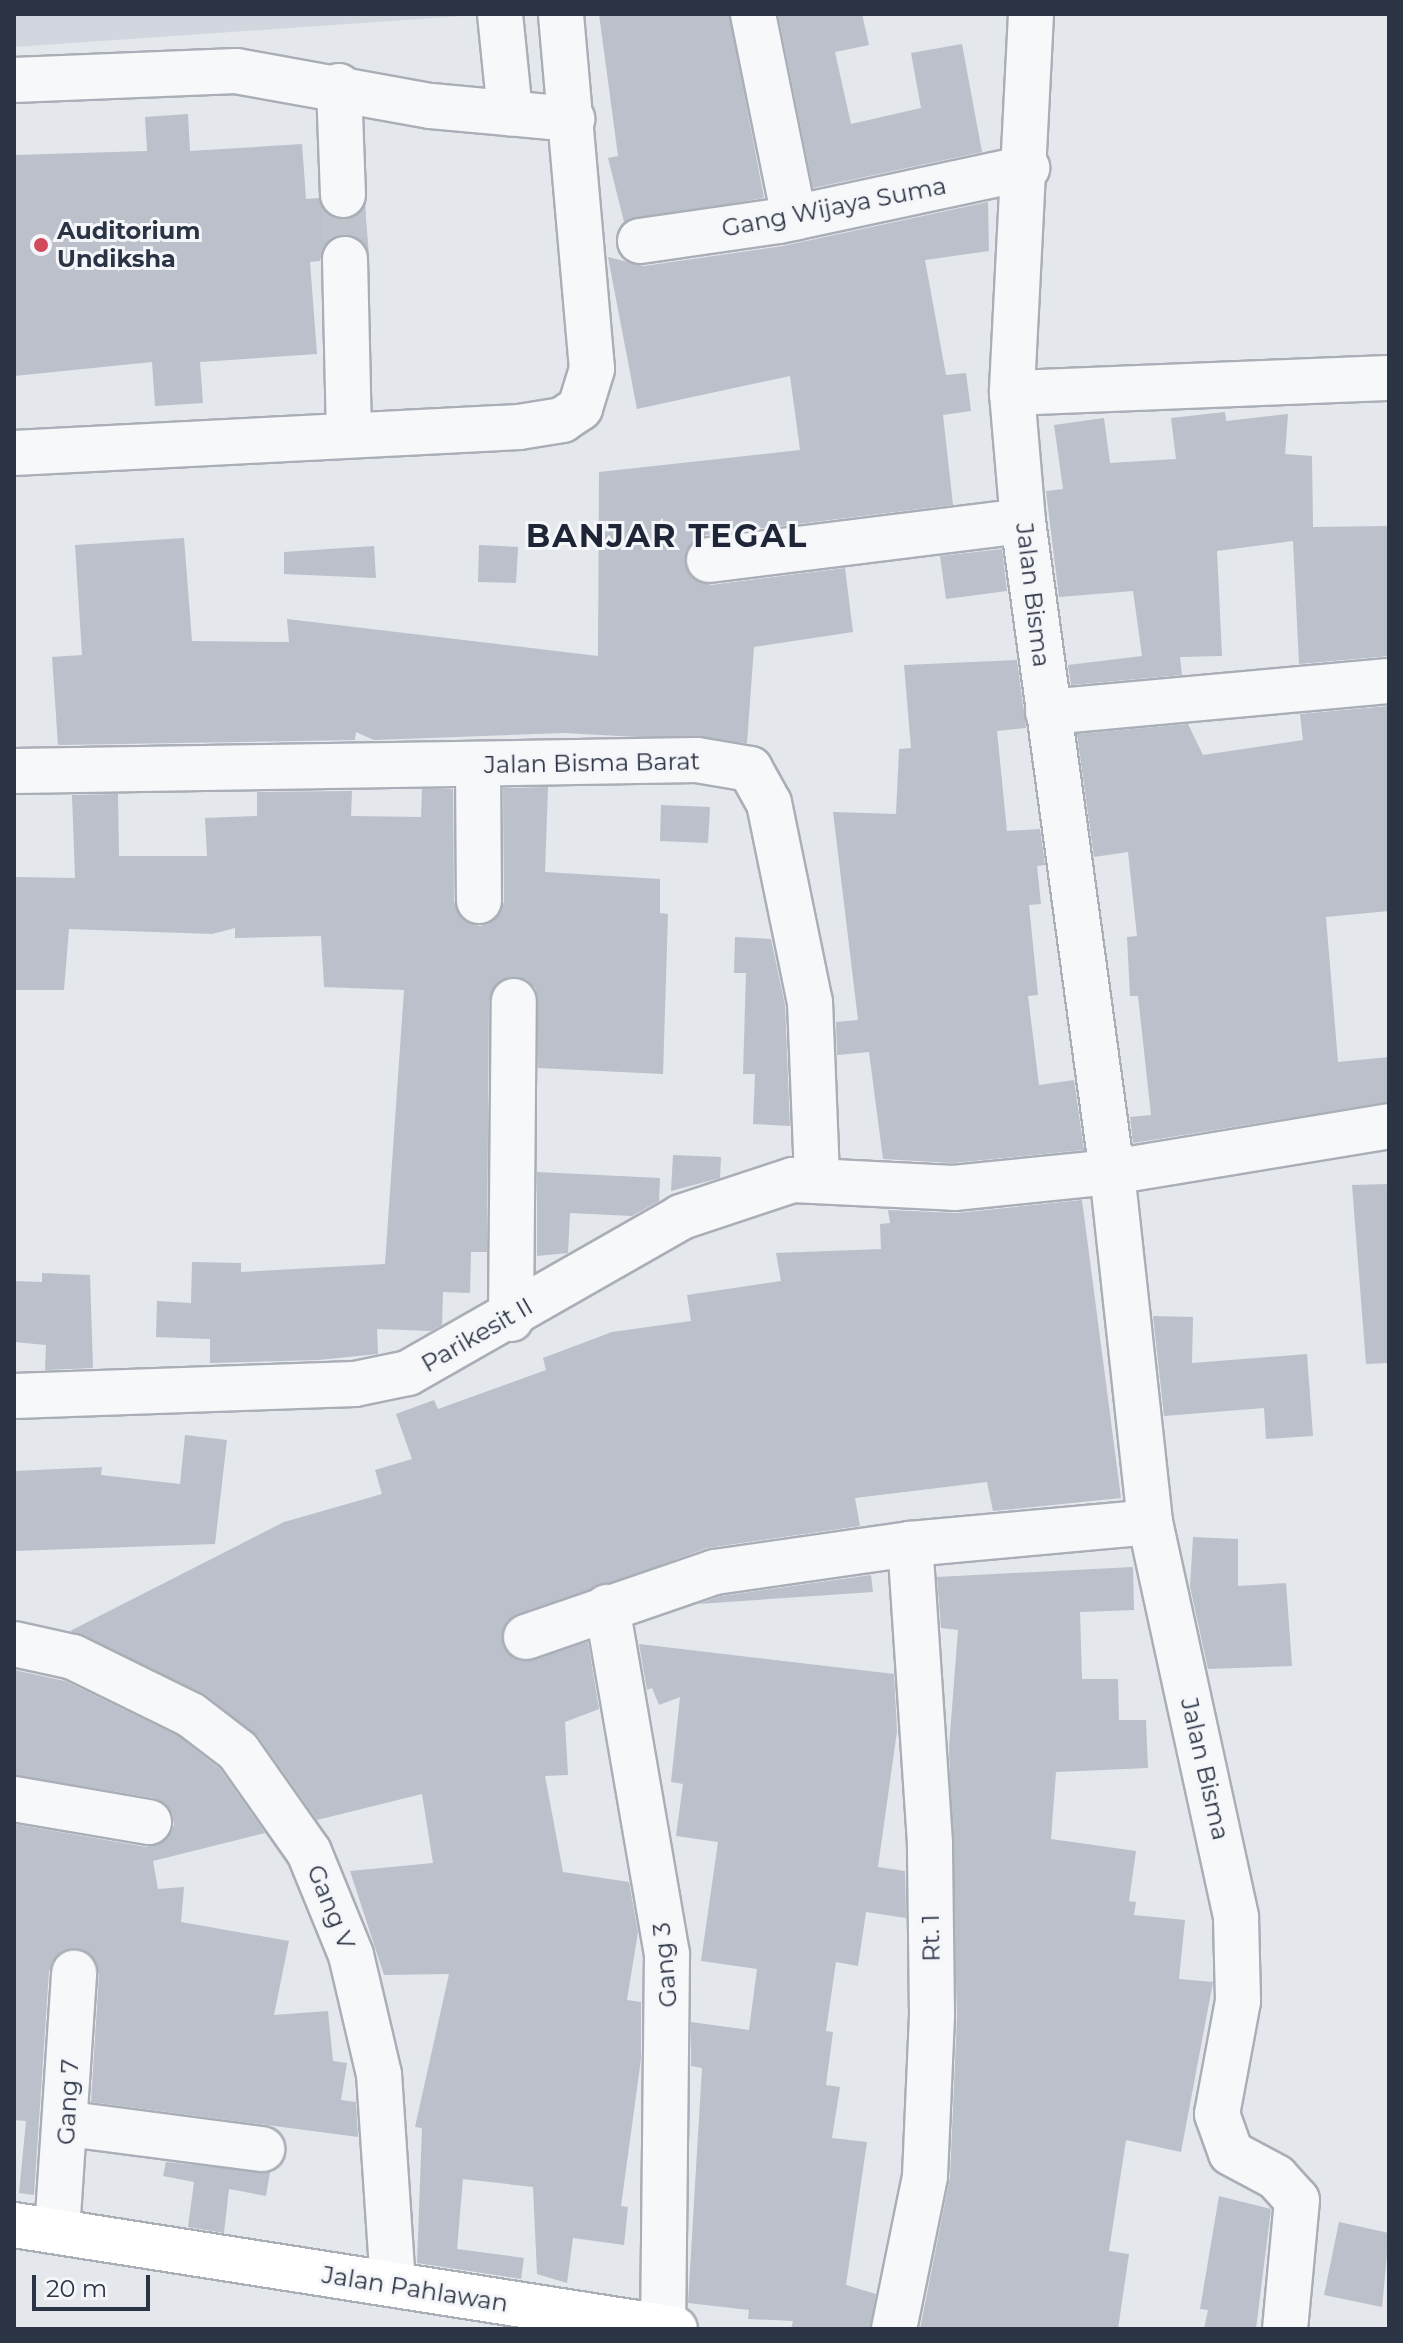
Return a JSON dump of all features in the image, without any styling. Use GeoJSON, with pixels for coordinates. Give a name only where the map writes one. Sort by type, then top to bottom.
{"type":"FeatureCollection","features":[{"type":"Feature","properties":{"kind":"main road","name":"Jalan Pahlawan"},"geometry":{"type":"LineString","coordinates":[[14,2225],[393,2285],[574,2322],[669,2328]]}},
{"type":"Feature","properties":{"kind":"street"},"geometry":{"type":"LineString","coordinates":[[500,14],[510,113]]}},
{"type":"Feature","properties":{"kind":"street"},"geometry":{"type":"LineString","coordinates":[[14,453],[349,432],[519,427],[562,420],[580,408],[592,369],[561,14]]}},
{"type":"Feature","properties":{"kind":"street"},"geometry":{"type":"LineString","coordinates":[[753,14],[794,218]]}},
{"type":"Feature","properties":{"kind":"street","name":"Jalan Bisma"},"geometry":{"type":"LineString","coordinates":[[1031,14],[1027,168],[1012,393],[1023,521],[1112,1172],[1150,1522],[1236,1918],[1238,2001],[1220,2087],[1222,2143],[1297,2200],[1285,2329]]}},
{"type":"Feature","properties":{"kind":"street"},"geometry":{"type":"LineString","coordinates":[[14,80],[236,71],[510,113],[572,119]]}},
{"type":"Feature","properties":{"kind":"street"},"geometry":{"type":"LineString","coordinates":[[339,86],[343,195]]}},
{"type":"Feature","properties":{"kind":"street","name":"Gang Wijaya Suma"},"geometry":{"type":"LineString","coordinates":[[640,241],[794,218],[1027,168]]}},
{"type":"Feature","properties":{"kind":"street"},"geometry":{"type":"LineString","coordinates":[[345,259],[349,432]]}},
{"type":"Feature","properties":{"kind":"street"},"geometry":{"type":"LineString","coordinates":[[1012,393],[1389,378]]}},
{"type":"Feature","properties":{"kind":"street"},"geometry":{"type":"LineString","coordinates":[[709,560],[1023,521]]}},
{"type":"Feature","properties":{"kind":"street"},"geometry":{"type":"LineString","coordinates":[[1048,712],[1389,681]]}},
{"type":"Feature","properties":{"kind":"street","name":"Jalan Bisma Barat"},"geometry":{"type":"LineString","coordinates":[[14,771],[732,762],[762,783],[810,1002],[817,1179]]}},
{"type":"Feature","properties":{"kind":"street"},"geometry":{"type":"LineString","coordinates":[[478,764],[479,901]]}},
{"type":"Feature","properties":{"kind":"street"},"geometry":{"type":"LineString","coordinates":[[511,1319],[514,1001]]}},
{"type":"Feature","properties":{"kind":"street"},"geometry":{"type":"LineString","coordinates":[[817,1179],[954,1188],[1112,1172],[1389,1126]]}},
{"type":"Feature","properties":{"kind":"street","name":"Parikesit II"},"geometry":{"type":"LineString","coordinates":[[14,1396],[355,1384],[408,1373],[511,1319],[681,1217],[764,1186],[817,1179]]}},
{"type":"Feature","properties":{"kind":"street"},"geometry":{"type":"LineString","coordinates":[[526,1637],[715,1572],[910,1544],[1150,1522]]}},
{"type":"Feature","properties":{"kind":"street","name":"Rt. 1"},"geometry":{"type":"LineString","coordinates":[[894,2329],[925,2176],[932,2015],[930,1843],[910,1544]]}},
{"type":"Feature","properties":{"kind":"street","name":"Gang 3"},"geometry":{"type":"LineString","coordinates":[[607,1607],[667,1954],[669,2328]]}},
{"type":"Feature","properties":{"kind":"street","name":"Gang V"},"geometry":{"type":"LineString","coordinates":[[14,1644],[73,1657],[191,1715],[238,1751],[309,1852],[351,1955],[379,2074],[393,2285]]}},
{"type":"Feature","properties":{"kind":"street"},"geometry":{"type":"LineString","coordinates":[[14,1799],[149,1822]]}},
{"type":"Feature","properties":{"kind":"street","name":"Gang 7"},"geometry":{"type":"LineString","coordinates":[[57,2231],[69,2124],[74,1973]]}},
{"type":"Feature","properties":{"kind":"street"},"geometry":{"type":"LineString","coordinates":[[69,2124],[262,2149]]}},
{"type":"Feature","properties":{"kind":"shaded area"},"geometry":{"type":"Polygon","coordinates":[[[14,14],[491,14],[14,47],[14,14]]]}},
{"type":"Feature","properties":{"kind":"building"},"geometry":{"type":"Polygon","coordinates":[[[599,14],[729,14],[764,198],[624,222],[608,158],[618,156],[599,14]]]}},
{"type":"Feature","properties":{"kind":"building"},"geometry":{"type":"Polygon","coordinates":[[[778,14],[862,14],[869,45],[835,52],[851,124],[921,108],[911,53],[962,44],[982,152],[813,188],[778,14]]]}},
{"type":"Feature","properties":{"kind":"building","name":"Auditorium Undiksha"},"geometry":{"type":"Polygon","coordinates":[[[188,114],[190,151],[302,144],[306,199],[319,198],[331,217],[343,220],[365,206],[369,256],[358,238],[344,234],[324,246],[320,261],[310,262],[317,354],[200,362],[203,403],[155,406],[152,362],[14,376],[14,155],[147,151],[145,117],[188,114]]]}},
{"type":"Feature","properties":{"kind":"building"},"geometry":{"type":"Polygon","coordinates":[[[988,202],[989,251],[925,260],[946,375],[966,373],[971,411],[943,415],[953,505],[706,535],[686,550],[689,574],[711,585],[845,568],[853,632],[754,647],[747,743],[564,733],[374,740],[356,732],[355,740],[58,745],[52,657],[82,655],[75,545],[184,538],[192,641],[289,642],[287,619],[598,656],[599,472],[800,450],[790,376],[637,409],[608,257],[644,266],[783,246],[988,202]]]}},
{"type":"Feature","properties":{"kind":"building"},"geometry":{"type":"Polygon","coordinates":[[[1225,412],[1226,421],[1288,414],[1285,454],[1312,456],[1313,527],[1389,526],[1389,656],[1299,664],[1293,541],[1217,551],[1222,656],[1180,657],[1182,675],[1071,685],[1068,665],[1142,656],[1133,591],[1059,597],[1046,491],[1063,489],[1054,425],[1104,418],[1110,463],[1176,459],[1171,418],[1225,412]]]}},
{"type":"Feature","properties":{"kind":"building"},"geometry":{"type":"Polygon","coordinates":[[[479,545],[518,547],[516,583],[478,582],[479,545]]]}},
{"type":"Feature","properties":{"kind":"building"},"geometry":{"type":"Polygon","coordinates":[[[374,546],[376,578],[284,574],[284,552],[374,546]]]}},
{"type":"Feature","properties":{"kind":"building"},"geometry":{"type":"Polygon","coordinates":[[[1002,549],[1007,591],[946,599],[940,556],[1002,549]]]}},
{"type":"Feature","properties":{"kind":"building"},"geometry":{"type":"Polygon","coordinates":[[[1017,660],[1026,728],[997,731],[1007,831],[1040,829],[1045,865],[1037,866],[1041,904],[1029,905],[1038,995],[1028,996],[1039,1085],[1074,1080],[1084,1150],[953,1163],[883,1159],[869,1052],[837,1055],[836,1022],[858,1020],[833,812],[896,814],[899,749],[911,748],[904,665],[1017,660]]]}},
{"type":"Feature","properties":{"kind":"building"},"geometry":{"type":"Polygon","coordinates":[[[1389,706],[1389,911],[1326,917],[1338,1062],[1389,1057],[1389,1102],[1133,1143],[1130,1117],[1151,1115],[1138,996],[1130,996],[1127,937],[1137,936],[1128,852],[1094,857],[1077,734],[1188,724],[1203,755],[1303,740],[1300,714],[1389,706]]]}},
{"type":"Feature","properties":{"kind":"building"},"geometry":{"type":"Polygon","coordinates":[[[548,787],[545,872],[660,879],[660,913],[668,914],[663,1074],[538,1068],[536,989],[526,979],[502,979],[489,1001],[487,1252],[471,1252],[470,1293],[443,1292],[442,1325],[431,1331],[377,1329],[378,1354],[318,1360],[210,1363],[210,1339],[156,1337],[157,1301],[191,1303],[192,1262],[241,1263],[241,1272],[385,1264],[404,990],[324,987],[321,936],[235,938],[235,928],[212,934],[69,929],[64,990],[14,990],[14,877],[75,878],[72,795],[118,794],[119,856],[207,856],[205,818],[257,816],[257,792],[352,791],[351,816],[421,817],[422,789],[453,789],[454,902],[466,922],[480,926],[492,922],[504,902],[503,788],[548,787]]]}},
{"type":"Feature","properties":{"kind":"building"},"geometry":{"type":"Polygon","coordinates":[[[661,805],[710,807],[708,843],[660,841],[661,805]]]}},
{"type":"Feature","properties":{"kind":"building"},"geometry":{"type":"Polygon","coordinates":[[[735,937],[771,939],[785,1005],[790,1126],[753,1124],[755,1074],[743,1074],[746,973],[734,973],[735,937]]]}},
{"type":"Feature","properties":{"kind":"building"},"geometry":{"type":"Polygon","coordinates":[[[673,1155],[721,1157],[720,1178],[671,1191],[673,1155]]]}},
{"type":"Feature","properties":{"kind":"building"},"geometry":{"type":"Polygon","coordinates":[[[537,1172],[660,1178],[659,1201],[632,1216],[570,1213],[568,1253],[537,1256],[537,1172]]]}},
{"type":"Feature","properties":{"kind":"building"},"geometry":{"type":"Polygon","coordinates":[[[1389,1184],[1389,1363],[1366,1364],[1352,1185],[1389,1184]]]}},
{"type":"Feature","properties":{"kind":"building"},"geometry":{"type":"Polygon","coordinates":[[[1082,1200],[1121,1498],[993,1511],[987,1482],[855,1498],[860,1526],[707,1548],[507,1621],[503,1646],[520,1661],[588,1642],[599,1709],[565,1722],[568,1775],[545,1776],[563,1872],[629,1882],[638,1932],[627,2000],[641,2002],[641,2059],[621,2206],[628,2207],[624,2245],[573,2238],[567,2283],[537,2274],[533,2187],[463,2179],[457,2249],[524,2258],[521,2279],[417,2263],[422,2128],[415,2127],[449,1974],[384,1975],[350,1871],[433,1863],[422,1794],[317,1820],[258,1736],[206,1695],[70,1631],[284,1522],[382,1494],[375,1470],[412,1459],[396,1414],[434,1400],[438,1409],[546,1370],[543,1358],[612,1332],[691,1321],[687,1295],[781,1281],[776,1253],[881,1249],[880,1224],[890,1223],[888,1210],[957,1213],[1082,1200]]]}},
{"type":"Feature","properties":{"kind":"building"},"geometry":{"type":"Polygon","coordinates":[[[42,1273],[90,1275],[93,1368],[45,1370],[46,1345],[14,1342],[14,1281],[42,1282],[42,1273]]]}},
{"type":"Feature","properties":{"kind":"building"},"geometry":{"type":"Polygon","coordinates":[[[1153,1316],[1193,1317],[1192,1363],[1307,1354],[1313,1436],[1266,1439],[1264,1408],[1164,1416],[1153,1316]]]}},
{"type":"Feature","properties":{"kind":"building"},"geometry":{"type":"Polygon","coordinates":[[[185,1435],[227,1440],[215,1544],[14,1551],[14,1471],[102,1467],[101,1475],[180,1484],[185,1435]]]}},
{"type":"Feature","properties":{"kind":"building"},"geometry":{"type":"Polygon","coordinates":[[[1193,1537],[1238,1539],[1238,1586],[1286,1583],[1292,1666],[1208,1669],[1190,1587],[1193,1537]]]}},
{"type":"Feature","properties":{"kind":"building"},"geometry":{"type":"Polygon","coordinates":[[[1133,1567],[1134,1610],[1080,1612],[1082,1679],[1118,1679],[1119,1720],[1146,1720],[1148,1768],[1056,1772],[1051,1839],[1136,1851],[1129,1901],[1136,1902],[1134,1915],[1185,1920],[1179,1979],[1213,1982],[1181,2152],[1126,2140],[1109,2251],[1129,2254],[1118,2329],[920,2329],[950,2177],[957,2016],[949,1747],[958,1630],[941,1628],[937,1577],[1133,1567]]]}},
{"type":"Feature","properties":{"kind":"building"},"geometry":{"type":"Polygon","coordinates":[[[871,1575],[873,1592],[698,1604],[721,1596],[871,1575]]]}},
{"type":"Feature","properties":{"kind":"building"},"geometry":{"type":"Polygon","coordinates":[[[639,1644],[894,1674],[897,1731],[878,1867],[905,1871],[906,1918],[866,1912],[858,1966],[836,1962],[826,2031],[833,2032],[826,2085],[840,2087],[832,2138],[867,2142],[846,2285],[876,2294],[870,2329],[791,2329],[793,2321],[748,2319],[749,2310],[688,2303],[702,2068],[691,2066],[691,2022],[749,2030],[757,1969],[701,1961],[718,1842],[676,1836],[683,1784],[671,1782],[680,1697],[659,1705],[652,1688],[647,1690],[639,1644]]]}},
{"type":"Feature","properties":{"kind":"building"},"geometry":{"type":"Polygon","coordinates":[[[14,1670],[65,1681],[178,1736],[220,1769],[265,1833],[153,1861],[158,1889],[184,1887],[181,1922],[289,1941],[274,2015],[328,2011],[333,2061],[347,2063],[341,2100],[356,2102],[358,2137],[91,2102],[99,1974],[88,1953],[75,1948],[62,1951],[49,1971],[34,2195],[19,2193],[26,2121],[14,2120],[14,1824],[146,1847],[168,1838],[174,1825],[172,1813],[154,1798],[14,1775],[14,1670]]]}},
{"type":"Feature","properties":{"kind":"building"},"geometry":{"type":"Polygon","coordinates":[[[166,2162],[270,2172],[266,2196],[229,2189],[224,2233],[188,2227],[194,2182],[163,2176],[166,2162]]]}},
{"type":"Feature","properties":{"kind":"building"},"geometry":{"type":"Polygon","coordinates":[[[1219,2196],[1271,2209],[1256,2329],[1204,2329],[1208,2310],[1200,2309],[1219,2196]]]}},
{"type":"Feature","properties":{"kind":"building"},"geometry":{"type":"Polygon","coordinates":[[[1339,2222],[1389,2233],[1382,2307],[1324,2295],[1339,2222]]]}},
{"type":"Feature","properties":{"kind":"tunnel"},"geometry":{"type":"LineString","coordinates":[[343,195],[345,259]]}},
{"type":"Feature","properties":{"kind":"place","name":"Auditorium Undiksha"},"geometry":{"type":"Point","coordinates":[41,245]}},
{"type":"Feature","properties":{"kind":"district","name":"BANJAR TEGAL"},"geometry":{"type":"Point","coordinates":[667,536]}}]}
